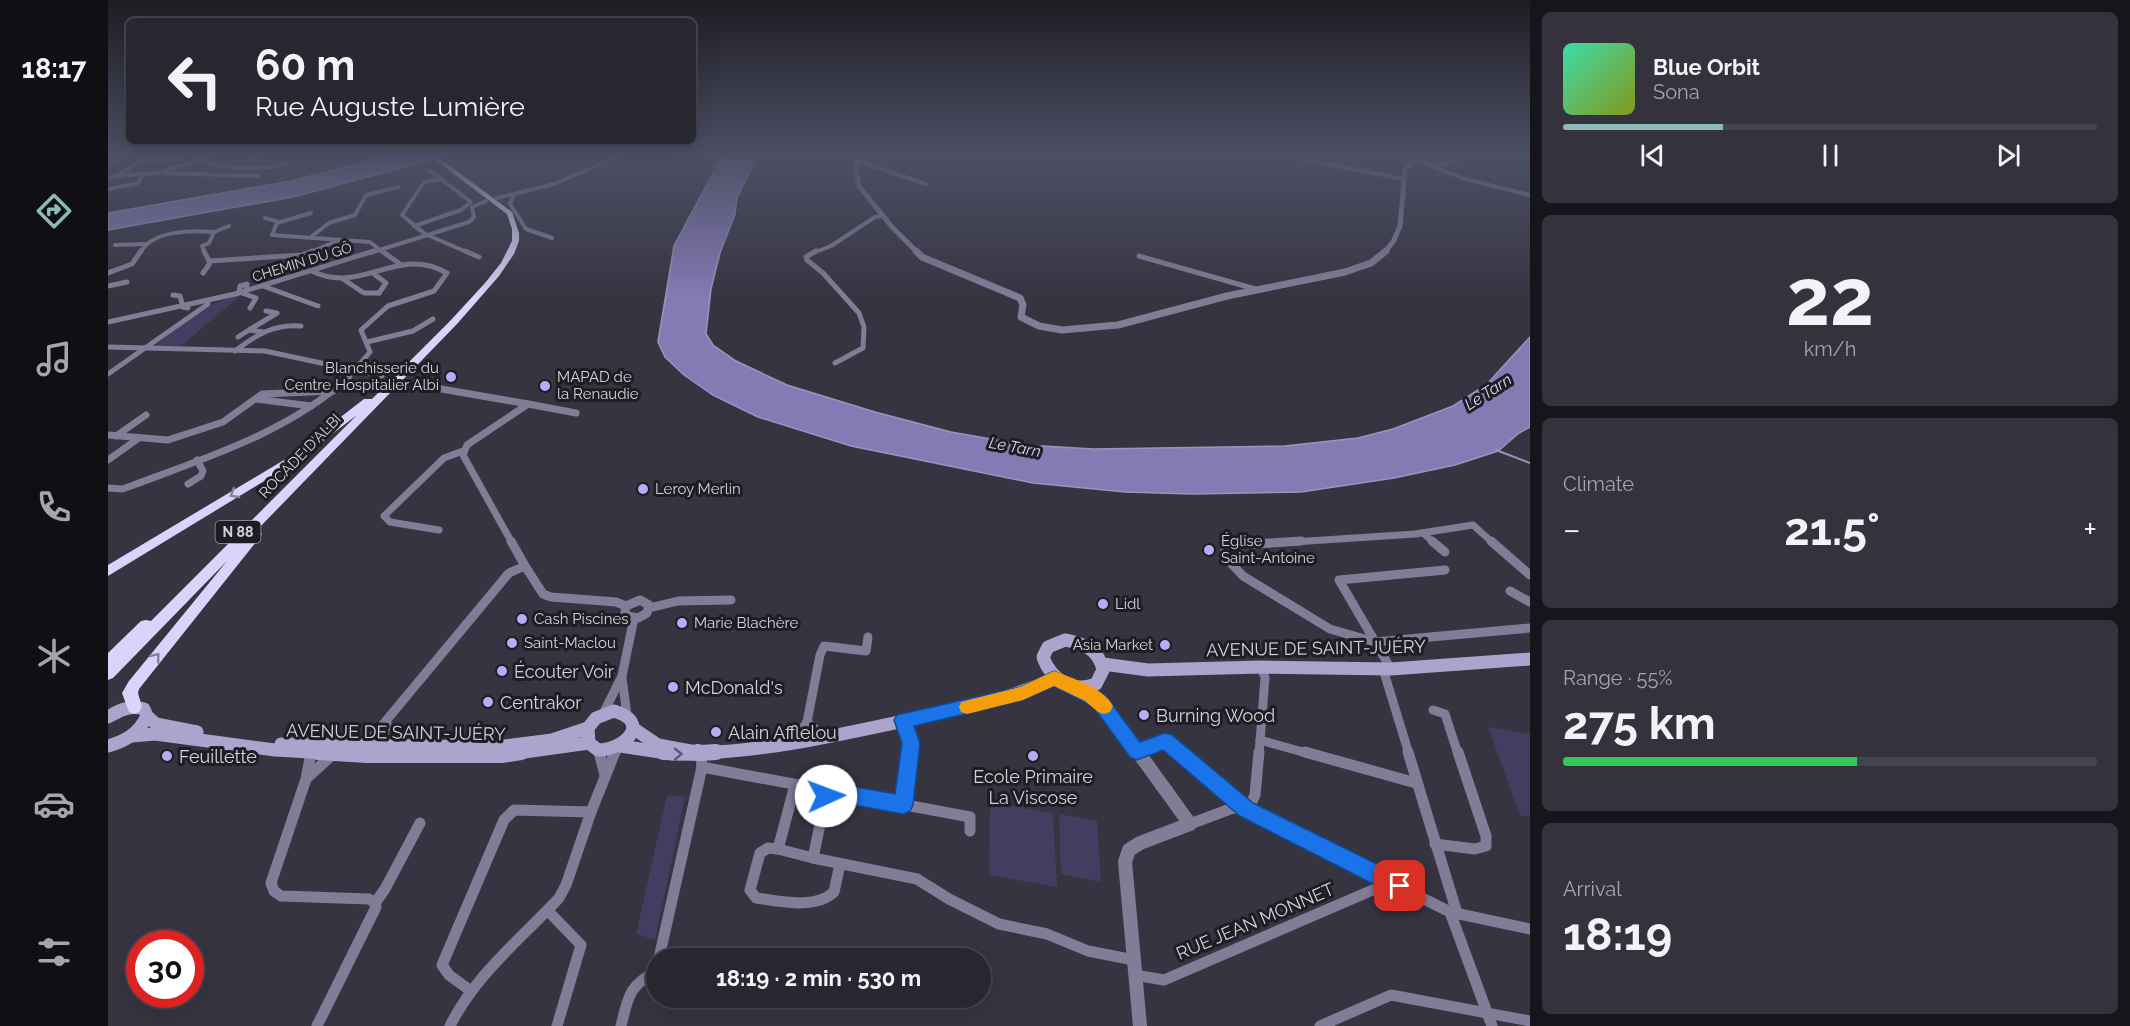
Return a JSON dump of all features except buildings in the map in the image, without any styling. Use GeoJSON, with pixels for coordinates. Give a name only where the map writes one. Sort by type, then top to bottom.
{"type":"FeatureCollection","features":[{"type":"Feature","properties":{"kind":"highway","name":"ROCADE D'ALBI"},"geometry":{"type":"LineString","coordinates":[[108,662],[368,401],[495,267],[507,248],[509,227],[501,212],[489,202]]}},
{"type":"Feature","properties":{"kind":"highway","name":"ROCADE D'ALBI"},"geometry":{"type":"LineString","coordinates":[[108,674],[454,322],[507,260],[514,245],[516,232],[510,213],[495,202]]}},
{"type":"Feature","properties":{"kind":"highway"},"geometry":{"type":"LineString","coordinates":[[108,570],[299,454],[368,401]]}},
{"type":"Feature","properties":{"kind":"highway"},"geometry":{"type":"LineString","coordinates":[[134,707],[130,693],[134,685],[286,498],[291,488]]}},
{"type":"Feature","properties":{"kind":"main road"},"geometry":{"type":"LineString","coordinates":[[1065,640],[1082,644],[1096,653],[1103,664],[1102,675],[1098,682],[1090,687],[1070,687],[1054,678],[1044,665],[1043,657],[1045,650],[1065,640]]}},
{"type":"Feature","properties":{"kind":"main road","name":"AVENUE DE SAINT-JUÉRY"},"geometry":{"type":"LineString","coordinates":[[1103,664],[1131,669],[1387,669],[1530,659]]}},
{"type":"Feature","properties":{"kind":"main road"},"geometry":{"type":"LineString","coordinates":[[702,760],[658,745],[630,721],[614,711],[602,715],[588,728],[594,747],[619,747],[702,760],[822,739],[1023,693],[1054,678]]}},
{"type":"Feature","properties":{"kind":"main road"},"geometry":{"type":"LineString","coordinates":[[110,715],[134,707]]}},
{"type":"Feature","properties":{"kind":"main road","name":"AVENUE DE SAINT-JUÉRY"},"geometry":{"type":"LineString","coordinates":[[134,707],[144,709],[147,717],[156,724],[174,729],[280,744],[380,748],[508,747],[557,740],[588,728]]}},
{"type":"Feature","properties":{"kind":"main road"},"geometry":{"type":"LineString","coordinates":[[108,746],[132,736],[145,723],[147,717]]}},
{"type":"Feature","properties":{"kind":"main road"},"geometry":{"type":"LineString","coordinates":[[619,747],[630,738],[630,721]]}},
{"type":"Feature","properties":{"kind":"main road","name":"AVENUE DE SAINT-JUÉRY"},"geometry":{"type":"LineString","coordinates":[[132,736],[155,734],[333,754],[502,755],[594,747]]}},
{"type":"Feature","properties":{"kind":"street"},"geometry":{"type":"LineString","coordinates":[[312,236],[329,223],[356,214],[362,202]]}},
{"type":"Feature","properties":{"kind":"street"},"geometry":{"type":"LineString","coordinates":[[411,202],[402,215],[414,226],[426,235],[478,257]]}},
{"type":"Feature","properties":{"kind":"street"},"geometry":{"type":"LineString","coordinates":[[414,226],[461,210],[471,202]]}},
{"type":"Feature","properties":{"kind":"street","name":"CHEMIN DU GÔ"},"geometry":{"type":"LineString","coordinates":[[108,322],[215,300],[469,222],[474,218],[472,207],[484,202]]}},
{"type":"Feature","properties":{"kind":"street"},"geometry":{"type":"LineString","coordinates":[[511,202],[526,230],[552,238]]}},
{"type":"Feature","properties":{"kind":"street"},"geometry":{"type":"LineString","coordinates":[[872,202],[922,257],[1020,298],[1023,305],[1021,317],[1040,327],[1067,330],[1123,325],[1221,298],[1279,284],[1342,273],[1365,266],[1383,254],[1394,242],[1402,221],[1403,202]]}},
{"type":"Feature","properties":{"kind":"street"},"geometry":{"type":"LineString","coordinates":[[265,218],[279,222],[311,213]]}},
{"type":"Feature","properties":{"kind":"street"},"geometry":{"type":"LineString","coordinates":[[836,363],[863,348],[865,339],[861,314],[858,307],[834,287],[822,272],[807,262],[806,257],[819,249],[831,246],[875,217],[883,216]]}},
{"type":"Feature","properties":{"kind":"street"},"geometry":{"type":"LineString","coordinates":[[351,217],[356,222]]}},
{"type":"Feature","properties":{"kind":"street"},"geometry":{"type":"LineString","coordinates":[[279,222],[272,235],[312,236],[337,241],[370,242],[400,264]]}},
{"type":"Feature","properties":{"kind":"street"},"geometry":{"type":"LineString","coordinates":[[115,244],[145,244],[174,234],[214,232],[229,226]]}},
{"type":"Feature","properties":{"kind":"street"},"geometry":{"type":"LineString","coordinates":[[209,261],[202,246],[209,243],[214,232]]}},
{"type":"Feature","properties":{"kind":"street"},"geometry":{"type":"LineString","coordinates":[[209,261],[302,255],[337,241]]}},
{"type":"Feature","properties":{"kind":"street"},"geometry":{"type":"LineString","coordinates":[[108,273],[135,262],[145,244]]}},
{"type":"Feature","properties":{"kind":"street"},"geometry":{"type":"LineString","coordinates":[[1139,256],[1259,290]]}},
{"type":"Feature","properties":{"kind":"street"},"geometry":{"type":"LineString","coordinates":[[202,273],[209,261]]}},
{"type":"Feature","properties":{"kind":"street"},"geometry":{"type":"LineString","coordinates":[[108,488],[122,489],[272,431],[333,391],[357,370],[370,352],[361,330],[388,306],[434,291],[447,273],[426,263],[400,264],[374,274],[343,279],[328,278],[312,272]]}},
{"type":"Feature","properties":{"kind":"street"},"geometry":{"type":"LineString","coordinates":[[374,274],[386,282],[378,293]]}},
{"type":"Feature","properties":{"kind":"street"},"geometry":{"type":"LineString","coordinates":[[343,279],[364,293],[378,293]]}},
{"type":"Feature","properties":{"kind":"street"},"geometry":{"type":"LineString","coordinates":[[108,286],[127,282]]}},
{"type":"Feature","properties":{"kind":"street"},"geometry":{"type":"LineString","coordinates":[[263,286],[318,306]]}},
{"type":"Feature","properties":{"kind":"street"},"geometry":{"type":"LineString","coordinates":[[242,292],[256,298],[250,308]]}},
{"type":"Feature","properties":{"kind":"street"},"geometry":{"type":"LineString","coordinates":[[378,293],[388,306]]}},
{"type":"Feature","properties":{"kind":"street"},"geometry":{"type":"LineString","coordinates":[[173,295],[180,296],[183,308],[194,312],[215,300]]}},
{"type":"Feature","properties":{"kind":"street"},"geometry":{"type":"LineString","coordinates":[[108,374],[204,303]]}},
{"type":"Feature","properties":{"kind":"street"},"geometry":{"type":"LineString","coordinates":[[238,337],[277,313],[266,311]]}},
{"type":"Feature","properties":{"kind":"street"},"geometry":{"type":"LineString","coordinates":[[367,342],[414,331],[433,319]]}},
{"type":"Feature","properties":{"kind":"street"},"geometry":{"type":"LineString","coordinates":[[235,351],[279,324],[301,326]]}},
{"type":"Feature","properties":{"kind":"street"},"geometry":{"type":"LineString","coordinates":[[249,330],[263,332]]}},
{"type":"Feature","properties":{"kind":"street"},"geometry":{"type":"LineString","coordinates":[[108,347],[266,351],[382,376]]}},
{"type":"Feature","properties":{"kind":"street"},"geometry":{"type":"LineString","coordinates":[[430,387],[576,413]]}},
{"type":"Feature","properties":{"kind":"street"},"geometry":{"type":"LineString","coordinates":[[112,436],[168,440],[223,422],[262,394],[333,391]]}},
{"type":"Feature","properties":{"kind":"street"},"geometry":{"type":"LineString","coordinates":[[256,399],[311,406]]}},
{"type":"Feature","properties":{"kind":"street"},"geometry":{"type":"LineString","coordinates":[[439,530],[390,522],[384,516],[444,458],[463,451],[473,441],[528,404]]}},
{"type":"Feature","properties":{"kind":"street"},"geometry":{"type":"LineString","coordinates":[[112,436],[146,415]]}},
{"type":"Feature","properties":{"kind":"street"},"geometry":{"type":"LineString","coordinates":[[108,460],[139,438]]}},
{"type":"Feature","properties":{"kind":"street"},"geometry":{"type":"LineString","coordinates":[[463,451],[464,458],[543,594],[551,597],[616,602],[626,606],[640,600],[647,603],[649,608]]}},
{"type":"Feature","properties":{"kind":"street"},"geometry":{"type":"LineString","coordinates":[[188,484],[201,476],[203,471],[197,460]]}},
{"type":"Feature","properties":{"kind":"street"},"geometry":{"type":"LineString","coordinates":[[1530,575],[1473,525],[1423,533],[1224,546],[1224,553],[1231,566],[1243,576],[1330,628],[1375,642],[1530,628]]}},
{"type":"Feature","properties":{"kind":"street"},"geometry":{"type":"LineString","coordinates":[[1423,533],[1445,552]]}},
{"type":"Feature","properties":{"kind":"street"},"geometry":{"type":"LineString","coordinates":[[364,747],[509,573],[525,566]]}},
{"type":"Feature","properties":{"kind":"street"},"geometry":{"type":"LineString","coordinates":[[1445,570],[1339,580],[1375,642],[1387,669],[1416,783],[1454,913],[1492,1026]]}},
{"type":"Feature","properties":{"kind":"street"},"geometry":{"type":"LineString","coordinates":[[1510,591],[1530,602]]}},
{"type":"Feature","properties":{"kind":"street"},"geometry":{"type":"LineString","coordinates":[[626,606],[626,614],[634,618],[644,615],[649,608],[678,601],[731,600]]}},
{"type":"Feature","properties":{"kind":"street"},"geometry":{"type":"LineString","coordinates":[[630,721],[623,696],[622,676],[634,618]]}},
{"type":"Feature","properties":{"kind":"street"},"geometry":{"type":"LineString","coordinates":[[796,744],[796,738],[807,722],[819,655],[825,646],[866,651],[868,637]]}},
{"type":"Feature","properties":{"kind":"street"},"geometry":{"type":"LineString","coordinates":[[1247,810],[1255,795],[1265,678],[1261,668]]}},
{"type":"Feature","properties":{"kind":"street"},"geometry":{"type":"LineString","coordinates":[[602,715],[622,676]]}},
{"type":"Feature","properties":{"kind":"street"},"geometry":{"type":"LineString","coordinates":[[1098,682],[1100,694],[1113,717],[1190,824]]}},
{"type":"Feature","properties":{"kind":"street"},"geometry":{"type":"LineString","coordinates":[[1070,687],[1099,700],[1113,717]]}},
{"type":"Feature","properties":{"kind":"street"},"geometry":{"type":"LineString","coordinates":[[1433,710],[1445,714],[1486,836],[1486,846],[1475,849],[1435,844]]}},
{"type":"Feature","properties":{"kind":"street"},"geometry":{"type":"LineString","coordinates":[[380,748],[388,720]]}},
{"type":"Feature","properties":{"kind":"street"},"geometry":{"type":"LineString","coordinates":[[903,720],[911,743],[903,805]]}},
{"type":"Feature","properties":{"kind":"street"},"geometry":{"type":"LineString","coordinates":[[807,722],[812,729],[820,733],[822,739]]}},
{"type":"Feature","properties":{"kind":"street"},"geometry":{"type":"LineString","coordinates":[[1260,740],[1416,783]]}},
{"type":"Feature","properties":{"kind":"street"},"geometry":{"type":"LineString","coordinates":[[1137,752],[1165,741],[1247,810],[1454,913],[1530,929]]}},
{"type":"Feature","properties":{"kind":"street"},"geometry":{"type":"LineString","coordinates":[[594,747],[605,775]]}},
{"type":"Feature","properties":{"kind":"street"},"geometry":{"type":"LineString","coordinates":[[450,1026],[454,1015],[471,991],[548,911],[566,885],[605,775],[619,747]]}},
{"type":"Feature","properties":{"kind":"street"},"geometry":{"type":"LineString","coordinates":[[311,753],[306,779],[271,883],[274,891],[281,896],[369,899],[375,903]]}},
{"type":"Feature","properties":{"kind":"street"},"geometry":{"type":"LineString","coordinates":[[306,779],[333,754]]}},
{"type":"Feature","properties":{"kind":"street"},"geometry":{"type":"LineString","coordinates":[[661,948],[702,760],[795,785],[970,817],[970,831]]}},
{"type":"Feature","properties":{"kind":"street"},"geometry":{"type":"LineString","coordinates":[[795,785],[778,849],[768,848],[760,853],[750,890],[756,898],[794,904],[830,896],[835,890],[840,864]]}},
{"type":"Feature","properties":{"kind":"street"},"geometry":{"type":"LineString","coordinates":[[813,858],[827,790]]}},
{"type":"Feature","properties":{"kind":"street"},"geometry":{"type":"LineString","coordinates":[[1140,1026],[1125,862],[1129,850],[1140,843],[1233,808],[1247,810]]}},
{"type":"Feature","properties":{"kind":"street"},"geometry":{"type":"LineString","coordinates":[[471,991],[449,975],[442,966],[504,820],[514,810],[591,812]]}},
{"type":"Feature","properties":{"kind":"street"},"geometry":{"type":"LineString","coordinates":[[317,1026],[374,912],[375,903],[386,889],[420,823]]}},
{"type":"Feature","properties":{"kind":"street","name":"RUE JEAN MONNET"},"geometry":{"type":"LineString","coordinates":[[778,849],[917,879],[949,899],[999,924],[1047,934],[1164,980],[1375,889],[1382,877]]}},
{"type":"Feature","properties":{"kind":"street"},"geometry":{"type":"LineString","coordinates":[[548,911],[581,945],[557,1026]]}},
{"type":"Feature","properties":{"kind":"street"},"geometry":{"type":"LineString","coordinates":[[621,1026],[632,986],[646,976]]}},
{"type":"Feature","properties":{"kind":"street"},"geometry":{"type":"LineString","coordinates":[[1326,1023],[1391,995],[1530,1021]]}},
{"type":"Feature","properties":{"kind":"shaded area"},"geometry":{"type":"Polygon","coordinates":[[[242,294],[181,346],[155,346],[206,308],[242,294]]]}},
{"type":"Feature","properties":{"kind":"shaded area"},"geometry":{"type":"Polygon","coordinates":[[[1488,727],[1530,734],[1530,817],[1520,815],[1488,727]]]}},
{"type":"Feature","properties":{"kind":"shaded area"},"geometry":{"type":"Polygon","coordinates":[[[667,795],[685,797],[655,940],[636,934],[667,795]]]}},
{"type":"Feature","properties":{"kind":"shaded area"},"geometry":{"type":"Polygon","coordinates":[[[990,802],[1053,813],[1057,887],[989,875],[990,802]]]}},
{"type":"Feature","properties":{"kind":"shaded area"},"geometry":{"type":"Polygon","coordinates":[[[1059,814],[1097,821],[1101,882],[1061,874],[1059,814]]]}},
{"type":"Feature","properties":{"kind":"water"},"geometry":{"type":"Polygon","coordinates":[[[172,202],[266,202],[108,230],[108,213],[172,202]]]}},
{"type":"Feature","properties":{"kind":"water","name":"Le Tarn"},"geometry":{"type":"Polygon","coordinates":[[[697,202],[737,202],[735,214],[720,253],[711,289],[706,334],[713,345],[736,361],[787,385],[951,432],[1025,445],[1094,449],[1285,446],[1358,438],[1393,429],[1453,406],[1486,385],[1530,337],[1530,427],[1498,451],[1455,465],[1394,478],[1301,492],[1193,494],[1125,492],[1033,483],[851,446],[758,417],[713,395],[684,375],[665,357],[658,342],[674,246],[697,202]]]}},
{"type":"Feature","properties":{"kind":"waterway"},"geometry":{"type":"LineString","coordinates":[[1496,450],[1530,463]]}},
{"type":"Feature","properties":{"kind":"slow traffic"},"geometry":{"type":"LineString","coordinates":[[967,707],[1023,693],[1054,678],[1062,684],[1099,700],[1104,706]]}},
{"type":"Feature","properties":{"kind":"place","name":"Blanchisserie du Centre Hospitalier Albi"},"geometry":{"type":"Point","coordinates":[451,377]}},
{"type":"Feature","properties":{"kind":"place","name":"MAPAD de la Renaudie"},"geometry":{"type":"Point","coordinates":[545,386]}},
{"type":"Feature","properties":{"kind":"place","name":"Leroy Merlin"},"geometry":{"type":"Point","coordinates":[643,489]}},
{"type":"Feature","properties":{"kind":"place","name":"Église Saint-Antoine"},"geometry":{"type":"Point","coordinates":[1209,550]}},
{"type":"Feature","properties":{"kind":"place","name":"Lidl"},"geometry":{"type":"Point","coordinates":[1103,604]}},
{"type":"Feature","properties":{"kind":"place","name":"Cash Piscines"},"geometry":{"type":"Point","coordinates":[522,619]}},
{"type":"Feature","properties":{"kind":"place","name":"Marie Blachère"},"geometry":{"type":"Point","coordinates":[682,623]}},
{"type":"Feature","properties":{"kind":"place","name":"Saint-Maclou"},"geometry":{"type":"Point","coordinates":[512,643]}},
{"type":"Feature","properties":{"kind":"place","name":"Asia Market"},"geometry":{"type":"Point","coordinates":[1165,645]}},
{"type":"Feature","properties":{"kind":"place","name":"Écouter Voir"},"geometry":{"type":"Point","coordinates":[502,671]}},
{"type":"Feature","properties":{"kind":"place","name":"McDonald's"},"geometry":{"type":"Point","coordinates":[673,687]}},
{"type":"Feature","properties":{"kind":"place","name":"Centrakor"},"geometry":{"type":"Point","coordinates":[488,702]}},
{"type":"Feature","properties":{"kind":"place","name":"Burning Wood"},"geometry":{"type":"Point","coordinates":[1144,715]}},
{"type":"Feature","properties":{"kind":"place","name":"Alain Afflelou"},"geometry":{"type":"Point","coordinates":[716,732]}},
{"type":"Feature","properties":{"kind":"place","name":"Feuillette"},"geometry":{"type":"Point","coordinates":[167,756]}},
{"type":"Feature","properties":{"kind":"place","name":"Ecole Primaire La Viscose"},"geometry":{"type":"Point","coordinates":[1033,756]}},
{"type":"Feature","properties":{"kind":"route"},"geometry":{"type":"LineString","coordinates":[[826,796],[827,790],[903,805],[911,743],[903,720],[1023,693],[1054,678],[1062,684],[1099,700],[1137,752],[1165,741],[1246,809],[1400,886]]}}]}
